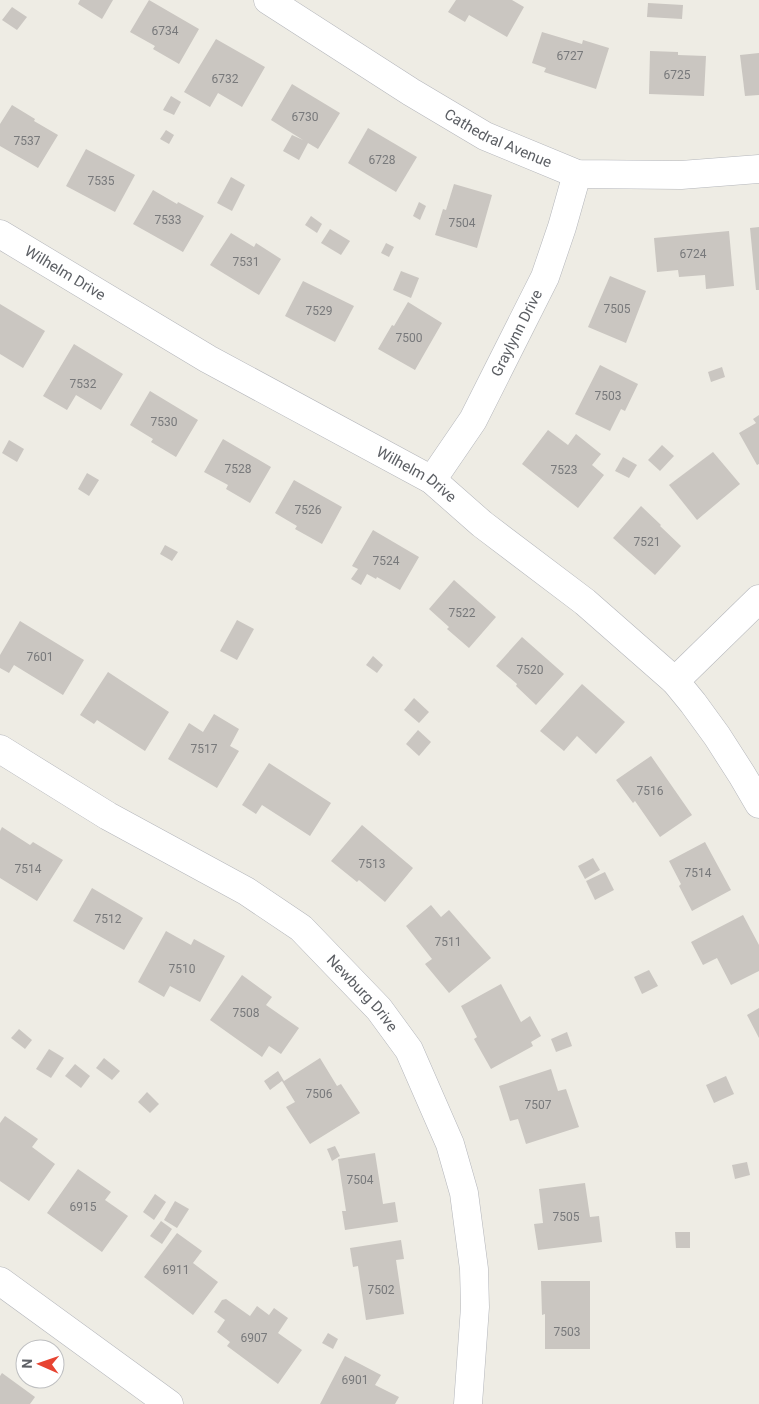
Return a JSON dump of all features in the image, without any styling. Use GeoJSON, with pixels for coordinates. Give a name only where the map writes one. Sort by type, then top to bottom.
{"type":"FeatureCollection","features":[{"type":"Feature","properties":{"kind":"street","name":"Cathedral Avenue"},"geometry":{"type":"LineString","coordinates":[[268,0],[410,92],[485,136],[577,174],[681,175],[759,169]]}},
{"type":"Feature","properties":{"kind":"street","name":"Graylynn Drive"},"geometry":{"type":"LineString","coordinates":[[432,480],[473,420],[545,278],[577,174]]}},
{"type":"Feature","properties":{"kind":"street","name":"Wilhelm Drive"},"geometry":{"type":"LineString","coordinates":[[0,234],[208,359],[432,480],[482,524],[585,602],[675,681],[717,736],[759,804]]}},
{"type":"Feature","properties":{"kind":"street"},"geometry":{"type":"LineString","coordinates":[[675,681],[759,599]]}},
{"type":"Feature","properties":{"kind":"street","name":"Newburg Drive"},"geometry":{"type":"LineString","coordinates":[[0,749],[108,816],[246,891],[301,928],[379,1009],[409,1050],[450,1144],[464,1193],[472,1253],[475,1307],[468,1404]]}},
{"type":"Feature","properties":{"kind":"street"},"geometry":{"type":"LineString","coordinates":[[0,1281],[169,1404]]}},
{"type":"Feature","properties":{"kind":"building"},"geometry":{"type":"Polygon","coordinates":[[[80,0],[113,0],[102,19],[78,4],[80,0]]]}},
{"type":"Feature","properties":{"kind":"building"},"geometry":{"type":"Polygon","coordinates":[[[149,0],[199,29],[179,64],[153,49],[155,46],[130,32],[149,0]]]}},
{"type":"Feature","properties":{"kind":"building"},"geometry":{"type":"Polygon","coordinates":[[[456,0],[512,0],[524,7],[507,37],[469,15],[465,22],[448,12],[456,0]]]}},
{"type":"Feature","properties":{"kind":"building"},"geometry":{"type":"Polygon","coordinates":[[[648,3],[683,5],[682,19],[647,17],[648,3]]]}},
{"type":"Feature","properties":{"kind":"building"},"geometry":{"type":"Polygon","coordinates":[[[12,7],[27,17],[17,30],[2,20],[12,7]]]}},
{"type":"Feature","properties":{"kind":"building"},"geometry":{"type":"Polygon","coordinates":[[[542,32],[582,44],[583,40],[609,48],[596,89],[544,72],[546,68],[532,63],[542,32]]]}},
{"type":"Feature","properties":{"kind":"building"},"geometry":{"type":"Polygon","coordinates":[[[216,39],[265,67],[242,107],[218,93],[210,107],[184,92],[216,39]]]}},
{"type":"Feature","properties":{"kind":"building"},"geometry":{"type":"Polygon","coordinates":[[[650,51],[706,56],[704,96],[649,94],[650,51]]]}},
{"type":"Feature","properties":{"kind":"building"},"geometry":{"type":"Polygon","coordinates":[[[759,53],[759,95],[745,96],[740,55],[759,53]]]}},
{"type":"Feature","properties":{"kind":"building"},"geometry":{"type":"Polygon","coordinates":[[[292,84],[340,113],[318,149],[308,143],[299,160],[283,151],[292,135],[303,140],[271,120],[292,84]]]}},
{"type":"Feature","properties":{"kind":"building"},"geometry":{"type":"Polygon","coordinates":[[[171,96],[181,102],[174,115],[163,110],[171,96]]]}},
{"type":"Feature","properties":{"kind":"building"},"geometry":{"type":"Polygon","coordinates":[[[12,105],[58,135],[38,168],[0,146],[0,124],[12,105]]]}},
{"type":"Feature","properties":{"kind":"building"},"geometry":{"type":"Polygon","coordinates":[[[368,128],[417,157],[396,192],[348,163],[368,128]]]}},
{"type":"Feature","properties":{"kind":"building"},"geometry":{"type":"Polygon","coordinates":[[[166,130],[174,135],[169,144],[160,139],[166,130]]]}},
{"type":"Feature","properties":{"kind":"building"},"geometry":{"type":"Polygon","coordinates":[[[86,149],[135,175],[115,212],[66,186],[86,149]]]}},
{"type":"Feature","properties":{"kind":"building"},"geometry":{"type":"Polygon","coordinates":[[[231,177],[245,185],[232,211],[217,203],[231,177]]]}},
{"type":"Feature","properties":{"kind":"building"},"geometry":{"type":"Polygon","coordinates":[[[454,184],[492,195],[477,248],[435,235],[443,209],[446,210],[454,184]]]}},
{"type":"Feature","properties":{"kind":"building"},"geometry":{"type":"Polygon","coordinates":[[[153,190],[177,204],[178,202],[204,216],[183,252],[133,224],[153,190]]]}},
{"type":"Feature","properties":{"kind":"building"},"geometry":{"type":"Polygon","coordinates":[[[419,202],[426,206],[420,220],[413,216],[419,202]]]}},
{"type":"Feature","properties":{"kind":"building"},"geometry":{"type":"Polygon","coordinates":[[[311,216],[322,224],[317,233],[305,225],[311,216]]]}},
{"type":"Feature","properties":{"kind":"building"},"geometry":{"type":"Polygon","coordinates":[[[759,227],[759,290],[756,290],[750,228],[759,227]]]}},
{"type":"Feature","properties":{"kind":"building"},"geometry":{"type":"Polygon","coordinates":[[[330,229],[350,241],[341,255],[321,243],[330,229]]]}},
{"type":"Feature","properties":{"kind":"building"},"geometry":{"type":"Polygon","coordinates":[[[729,231],[734,286],[706,289],[705,275],[679,277],[678,270],[657,272],[654,238],[729,231]]]}},
{"type":"Feature","properties":{"kind":"building"},"geometry":{"type":"Polygon","coordinates":[[[231,233],[254,247],[256,243],[281,259],[259,295],[210,265],[231,233]]]}},
{"type":"Feature","properties":{"kind":"building"},"geometry":{"type":"Polygon","coordinates":[[[386,243],[394,247],[389,257],[381,253],[386,243]]]}},
{"type":"Feature","properties":{"kind":"building"},"geometry":{"type":"Polygon","coordinates":[[[401,271],[419,278],[411,298],[393,290],[401,271]]]}},
{"type":"Feature","properties":{"kind":"building"},"geometry":{"type":"Polygon","coordinates":[[[610,276],[646,291],[626,343],[588,327],[610,276]]]}},
{"type":"Feature","properties":{"kind":"building"},"geometry":{"type":"Polygon","coordinates":[[[303,281],[354,306],[335,342],[285,316],[303,281]]]}},
{"type":"Feature","properties":{"kind":"building"},"geometry":{"type":"Polygon","coordinates":[[[408,302],[442,323],[415,370],[378,349],[408,302]]]}},
{"type":"Feature","properties":{"kind":"building"},"geometry":{"type":"Polygon","coordinates":[[[0,304],[45,331],[23,368],[0,354],[0,304]]]}},
{"type":"Feature","properties":{"kind":"building"},"geometry":{"type":"Polygon","coordinates":[[[74,344],[123,374],[101,410],[76,395],[67,410],[43,396],[74,344]]]}},
{"type":"Feature","properties":{"kind":"building"},"geometry":{"type":"Polygon","coordinates":[[[600,365],[638,384],[625,411],[621,409],[610,431],[575,414],[600,365]]]}},
{"type":"Feature","properties":{"kind":"building"},"geometry":{"type":"Polygon","coordinates":[[[722,367],[725,377],[711,382],[708,372],[722,367]]]}},
{"type":"Feature","properties":{"kind":"building"},"geometry":{"type":"Polygon","coordinates":[[[150,391],[198,420],[176,457],[151,442],[153,439],[130,425],[150,391]]]}},
{"type":"Feature","properties":{"kind":"building"},"geometry":{"type":"Polygon","coordinates":[[[759,415],[759,464],[757,465],[739,433],[756,423],[753,419],[759,415]]]}},
{"type":"Feature","properties":{"kind":"building"},"geometry":{"type":"Polygon","coordinates":[[[548,430],[568,445],[576,434],[601,454],[592,465],[604,475],[578,508],[522,464],[548,430]]]}},
{"type":"Feature","properties":{"kind":"building"},"geometry":{"type":"Polygon","coordinates":[[[223,439],[271,467],[250,503],[226,489],[228,485],[204,472],[223,439]]]}},
{"type":"Feature","properties":{"kind":"building"},"geometry":{"type":"Polygon","coordinates":[[[9,440],[24,449],[17,462],[2,453],[9,440]]]}},
{"type":"Feature","properties":{"kind":"building"},"geometry":{"type":"Polygon","coordinates":[[[662,445],[674,456],[660,471],[648,460],[662,445]]]}},
{"type":"Feature","properties":{"kind":"building"},"geometry":{"type":"Polygon","coordinates":[[[713,452],[740,484],[697,520],[669,485],[713,452]]]}},
{"type":"Feature","properties":{"kind":"building"},"geometry":{"type":"Polygon","coordinates":[[[623,457],[637,465],[629,478],[615,471],[623,457]]]}},
{"type":"Feature","properties":{"kind":"building"},"geometry":{"type":"Polygon","coordinates":[[[87,473],[99,480],[89,496],[78,489],[87,473]]]}},
{"type":"Feature","properties":{"kind":"building"},"geometry":{"type":"Polygon","coordinates":[[[294,480],[342,507],[322,544],[295,529],[297,526],[275,513],[294,480]]]}},
{"type":"Feature","properties":{"kind":"building"},"geometry":{"type":"Polygon","coordinates":[[[641,506],[681,546],[655,575],[613,538],[641,506]]]}},
{"type":"Feature","properties":{"kind":"building"},"geometry":{"type":"Polygon","coordinates":[[[373,530],[419,557],[400,590],[377,577],[376,579],[367,574],[361,585],[351,579],[358,569],[352,566],[373,530]]]}},
{"type":"Feature","properties":{"kind":"building"},"geometry":{"type":"Polygon","coordinates":[[[165,545],[178,552],[172,561],[160,554],[165,545]]]}},
{"type":"Feature","properties":{"kind":"building"},"geometry":{"type":"Polygon","coordinates":[[[454,580],[496,617],[469,648],[447,629],[449,627],[429,609],[454,580]]]}},
{"type":"Feature","properties":{"kind":"building"},"geometry":{"type":"Polygon","coordinates":[[[237,620],[254,629],[237,660],[220,651],[237,620]]]}},
{"type":"Feature","properties":{"kind":"building"},"geometry":{"type":"Polygon","coordinates":[[[20,621],[84,660],[63,695],[14,665],[9,673],[0,668],[0,655],[20,621]]]}},
{"type":"Feature","properties":{"kind":"building"},"geometry":{"type":"Polygon","coordinates":[[[522,637],[564,674],[536,705],[516,686],[517,684],[496,666],[522,637]]]}},
{"type":"Feature","properties":{"kind":"building"},"geometry":{"type":"Polygon","coordinates":[[[373,656],[383,665],[377,673],[366,665],[373,656]]]}},
{"type":"Feature","properties":{"kind":"building"},"geometry":{"type":"Polygon","coordinates":[[[108,672],[169,712],[145,751],[97,720],[94,724],[80,715],[108,672]]]}},
{"type":"Feature","properties":{"kind":"building"},"geometry":{"type":"Polygon","coordinates":[[[582,684],[625,722],[596,754],[577,736],[564,751],[540,731],[582,684]]]}},
{"type":"Feature","properties":{"kind":"building"},"geometry":{"type":"Polygon","coordinates":[[[414,698],[429,712],[419,723],[404,710],[414,698]]]}},
{"type":"Feature","properties":{"kind":"building"},"geometry":{"type":"Polygon","coordinates":[[[214,714],[239,729],[230,746],[239,751],[217,788],[168,759],[189,723],[203,732],[214,714]]]}},
{"type":"Feature","properties":{"kind":"building"},"geometry":{"type":"Polygon","coordinates":[[[418,730],[431,742],[419,756],[406,744],[418,730]]]}},
{"type":"Feature","properties":{"kind":"building"},"geometry":{"type":"Polygon","coordinates":[[[651,756],[692,815],[660,837],[635,801],[633,803],[616,780],[651,756]]]}},
{"type":"Feature","properties":{"kind":"building"},"geometry":{"type":"Polygon","coordinates":[[[269,763],[331,803],[310,836],[262,805],[256,814],[242,805],[269,763]]]}},
{"type":"Feature","properties":{"kind":"building"},"geometry":{"type":"Polygon","coordinates":[[[362,825],[413,868],[385,902],[359,880],[357,882],[331,861],[362,825]]]}},
{"type":"Feature","properties":{"kind":"building"},"geometry":{"type":"Polygon","coordinates":[[[2,827],[30,845],[33,842],[63,860],[37,901],[0,878],[0,831],[2,827]]]}},
{"type":"Feature","properties":{"kind":"building"},"geometry":{"type":"Polygon","coordinates":[[[705,842],[731,890],[692,911],[669,861],[705,842]]]}},
{"type":"Feature","properties":{"kind":"building"},"geometry":{"type":"Polygon","coordinates":[[[593,858],[600,870],[585,879],[578,866],[593,858]]]}},
{"type":"Feature","properties":{"kind":"building"},"geometry":{"type":"Polygon","coordinates":[[[605,872],[614,890],[595,900],[586,881],[605,872]]]}},
{"type":"Feature","properties":{"kind":"building"},"geometry":{"type":"Polygon","coordinates":[[[92,888],[143,918],[124,950],[73,921],[92,888]]]}},
{"type":"Feature","properties":{"kind":"building"},"geometry":{"type":"Polygon","coordinates":[[[431,905],[441,917],[449,910],[491,958],[449,993],[425,964],[432,959],[406,926],[431,905]]]}},
{"type":"Feature","properties":{"kind":"building"},"geometry":{"type":"Polygon","coordinates":[[[743,915],[759,945],[759,971],[731,985],[717,958],[703,965],[691,942],[743,915]]]}},
{"type":"Feature","properties":{"kind":"building"},"geometry":{"type":"Polygon","coordinates":[[[166,931],[191,945],[194,939],[225,956],[200,1002],[170,986],[164,997],[138,982],[166,931]]]}},
{"type":"Feature","properties":{"kind":"building"},"geometry":{"type":"Polygon","coordinates":[[[649,970],[658,986],[642,994],[634,977],[649,970]]]}},
{"type":"Feature","properties":{"kind":"building"},"geometry":{"type":"Polygon","coordinates":[[[242,975],[272,997],[266,1005],[299,1028],[281,1054],[269,1046],[262,1057],[210,1020],[242,975]]]}},
{"type":"Feature","properties":{"kind":"building"},"geometry":{"type":"Polygon","coordinates":[[[501,984],[521,1022],[530,1016],[541,1036],[531,1042],[533,1046],[491,1069],[474,1039],[477,1037],[461,1006],[501,984]]]}},
{"type":"Feature","properties":{"kind":"building"},"geometry":{"type":"Polygon","coordinates":[[[759,1008],[759,1038],[747,1015],[759,1008]]]}},
{"type":"Feature","properties":{"kind":"building"},"geometry":{"type":"Polygon","coordinates":[[[19,1029],[32,1040],[25,1049],[11,1038],[19,1029]]]}},
{"type":"Feature","properties":{"kind":"building"},"geometry":{"type":"Polygon","coordinates":[[[567,1032],[572,1046],[556,1052],[551,1039],[567,1032]]]}},
{"type":"Feature","properties":{"kind":"building"},"geometry":{"type":"Polygon","coordinates":[[[49,1049],[64,1058],[51,1078],[36,1069],[49,1049]]]}},
{"type":"Feature","properties":{"kind":"building"},"geometry":{"type":"Polygon","coordinates":[[[104,1058],[120,1071],[112,1080],[96,1068],[104,1058]]]}},
{"type":"Feature","properties":{"kind":"building"},"geometry":{"type":"Polygon","coordinates":[[[320,1058],[337,1086],[341,1084],[360,1113],[310,1144],[286,1107],[295,1102],[282,1081],[270,1090],[264,1081],[278,1071],[284,1081],[320,1058]]]}},
{"type":"Feature","properties":{"kind":"building"},"geometry":{"type":"Polygon","coordinates":[[[75,1064],[90,1076],[81,1088],[65,1076],[75,1064]]]}},
{"type":"Feature","properties":{"kind":"building"},"geometry":{"type":"Polygon","coordinates":[[[551,1069],[558,1091],[566,1089],[579,1127],[526,1144],[518,1119],[510,1121],[499,1086],[551,1069]]]}},
{"type":"Feature","properties":{"kind":"building"},"geometry":{"type":"Polygon","coordinates":[[[726,1076],[734,1094],[714,1103],[706,1085],[726,1076]]]}},
{"type":"Feature","properties":{"kind":"building"},"geometry":{"type":"Polygon","coordinates":[[[147,1092],[159,1104],[150,1113],[138,1102],[147,1092]]]}},
{"type":"Feature","properties":{"kind":"building"},"geometry":{"type":"Polygon","coordinates":[[[5,1116],[38,1139],[32,1147],[55,1164],[29,1201],[0,1181],[0,1123],[5,1116]]]}},
{"type":"Feature","properties":{"kind":"building"},"geometry":{"type":"Polygon","coordinates":[[[335,1146],[340,1156],[332,1161],[327,1149],[335,1146]]]}},
{"type":"Feature","properties":{"kind":"building"},"geometry":{"type":"Polygon","coordinates":[[[375,1153],[383,1204],[395,1202],[398,1222],[345,1230],[342,1211],[346,1211],[338,1159],[375,1153]]]}},
{"type":"Feature","properties":{"kind":"building"},"geometry":{"type":"Polygon","coordinates":[[[747,1162],[750,1175],[735,1179],[732,1165],[747,1162]]]}},
{"type":"Feature","properties":{"kind":"building"},"geometry":{"type":"Polygon","coordinates":[[[78,1169],[111,1192],[105,1200],[128,1216],[102,1252],[47,1213],[78,1169]]]}},
{"type":"Feature","properties":{"kind":"building"},"geometry":{"type":"Polygon","coordinates":[[[585,1183],[590,1217],[599,1216],[602,1242],[538,1250],[534,1224],[543,1223],[539,1189],[585,1183]]]}},
{"type":"Feature","properties":{"kind":"building"},"geometry":{"type":"Polygon","coordinates":[[[155,1194],[166,1202],[154,1220],[143,1212],[155,1194]]]}},
{"type":"Feature","properties":{"kind":"building"},"geometry":{"type":"Polygon","coordinates":[[[175,1201],[189,1209],[177,1228],[164,1220],[175,1201]]]}},
{"type":"Feature","properties":{"kind":"building"},"geometry":{"type":"Polygon","coordinates":[[[161,1221],[172,1229],[162,1244],[150,1236],[161,1221]]]}},
{"type":"Feature","properties":{"kind":"building"},"geometry":{"type":"Polygon","coordinates":[[[675,1232],[690,1232],[690,1248],[676,1248],[675,1232]]]}},
{"type":"Feature","properties":{"kind":"building"},"geometry":{"type":"Polygon","coordinates":[[[177,1233],[202,1251],[193,1263],[218,1282],[193,1315],[144,1277],[177,1233]]]}},
{"type":"Feature","properties":{"kind":"building"},"geometry":{"type":"Polygon","coordinates":[[[401,1240],[404,1259],[396,1260],[404,1314],[366,1320],[358,1266],[353,1267],[350,1248],[401,1240]]]}},
{"type":"Feature","properties":{"kind":"building"},"geometry":{"type":"Polygon","coordinates":[[[541,1281],[590,1281],[590,1349],[545,1349],[545,1314],[542,1315],[541,1281]]]}},
{"type":"Feature","properties":{"kind":"building"},"geometry":{"type":"Polygon","coordinates":[[[226,1299],[250,1316],[257,1306],[269,1315],[274,1308],[288,1318],[278,1333],[302,1350],[278,1384],[227,1346],[230,1342],[217,1332],[225,1320],[214,1312],[222,1300],[226,1299]]]}},
{"type":"Feature","properties":{"kind":"building"},"geometry":{"type":"Polygon","coordinates":[[[328,1333],[338,1339],[333,1349],[322,1343],[328,1333]]]}},
{"type":"Feature","properties":{"kind":"building"},"geometry":{"type":"Polygon","coordinates":[[[345,1356],[381,1375],[375,1385],[399,1397],[395,1404],[320,1404],[345,1356]]]}},
{"type":"Feature","properties":{"kind":"building"},"geometry":{"type":"Polygon","coordinates":[[[2,1373],[15,1382],[15,1389],[24,1389],[35,1397],[30,1404],[0,1404],[0,1376],[2,1373]]]}}]}
